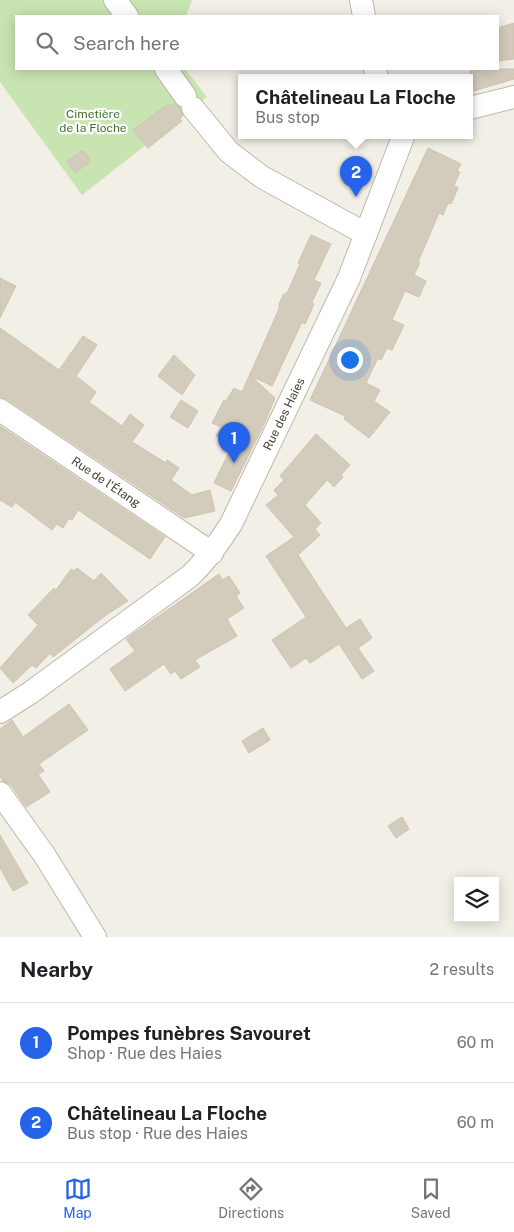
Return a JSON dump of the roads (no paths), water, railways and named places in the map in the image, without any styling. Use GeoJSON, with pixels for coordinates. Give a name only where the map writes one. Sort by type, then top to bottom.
{"type":"FeatureCollection","features":[{"type":"Feature","properties":{"kind":"street"},"geometry":{"type":"LineString","coordinates":[[115,0],[126,15]]}},
{"type":"Feature","properties":{"kind":"street"},"geometry":{"type":"LineString","coordinates":[[361,0],[364,15]]}},
{"type":"Feature","properties":{"kind":"street"},"geometry":{"type":"LineString","coordinates":[[167,70],[189,102],[229,152],[262,178],[366,234]]}},
{"type":"Feature","properties":{"kind":"street"},"geometry":{"type":"LineString","coordinates":[[473,107],[514,97]]}},
{"type":"Feature","properties":{"kind":"street","name":"Rue des Haies"},"geometry":{"type":"LineString","coordinates":[[0,712],[30,693],[190,576],[212,553],[231,524],[349,278],[402,139]]}},
{"type":"Feature","properties":{"kind":"street","name":"Rue de l'Étang"},"geometry":{"type":"LineString","coordinates":[[0,410],[212,553]]}},
{"type":"Feature","properties":{"kind":"street"},"geometry":{"type":"LineString","coordinates":[[0,793],[45,856],[95,937]]}},
{"type":"Feature","properties":{"kind":"place","name":"Châtelineau La Floche"},"geometry":{"type":"Point","coordinates":[356,197]}},
{"type":"Feature","properties":{"kind":"place","name":"Pompes funèbres Savouret"},"geometry":{"type":"Point","coordinates":[234,463]}},
{"type":"Feature","properties":{"kind":"park label","name":"Cimetière de la Floche"},"geometry":{"type":"Point","coordinates":[93,121]}}]}
